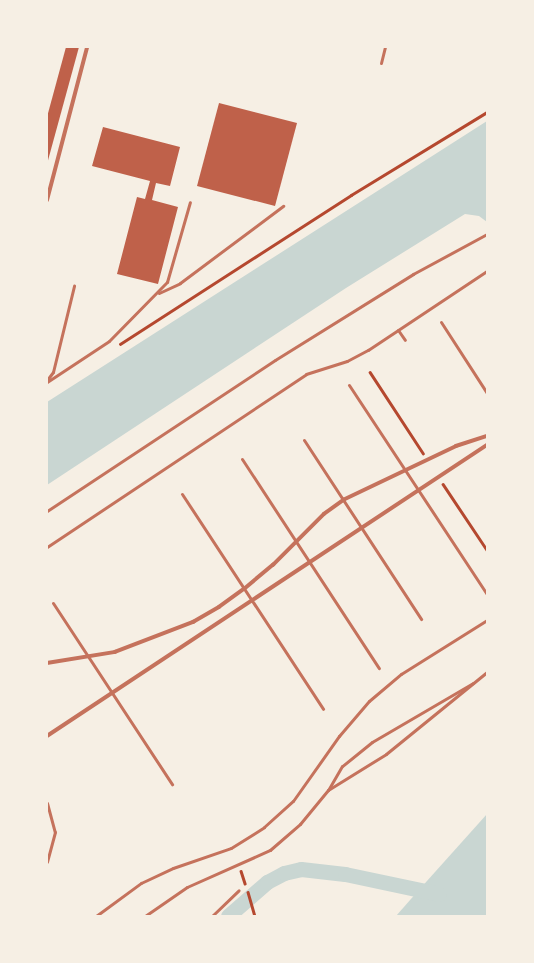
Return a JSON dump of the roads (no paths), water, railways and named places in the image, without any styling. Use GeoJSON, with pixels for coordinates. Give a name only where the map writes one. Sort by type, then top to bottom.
{"type":"FeatureCollection","features":[{"type":"Feature","properties":{"kind":"street"},"geometry":{"type":"LineString","coordinates":[[47,200],[87,47]]}},
{"type":"Feature","properties":{"kind":"street"},"geometry":{"type":"LineString","coordinates":[[47,663],[89,658],[165,634],[219,607],[273,565],[324,514],[343,500],[456,446],[487,436]]}},
{"type":"Feature","properties":{"kind":"street"},"geometry":{"type":"LineString","coordinates":[[47,736],[309,561],[487,445]]}},
{"type":"Feature","properties":{"kind":"lane"},"geometry":{"type":"LineString","coordinates":[[381,63],[385,47]]}},
{"type":"Feature","properties":{"kind":"lane"},"geometry":{"type":"LineString","coordinates":[[47,381],[109,341],[157,294],[167,282],[190,202]]}},
{"type":"Feature","properties":{"kind":"lane"},"geometry":{"type":"LineString","coordinates":[[157,294],[180,283],[283,206]]}},
{"type":"Feature","properties":{"kind":"lane"},"geometry":{"type":"LineString","coordinates":[[47,511],[275,360],[413,274],[487,234]]}},
{"type":"Feature","properties":{"kind":"lane"},"geometry":{"type":"LineString","coordinates":[[47,547],[306,374],[347,360],[398,330],[487,271]]}},
{"type":"Feature","properties":{"kind":"lane"},"geometry":{"type":"LineString","coordinates":[[47,381],[53,372],[74,286]]}},
{"type":"Feature","properties":{"kind":"lane"},"geometry":{"type":"LineString","coordinates":[[441,322],[487,392]]}},
{"type":"Feature","properties":{"kind":"lane"},"geometry":{"type":"LineString","coordinates":[[398,330],[405,340]]}},
{"type":"Feature","properties":{"kind":"lane"},"geometry":{"type":"LineString","coordinates":[[350,386],[487,594]]}},
{"type":"Feature","properties":{"kind":"lane"},"geometry":{"type":"LineString","coordinates":[[304,440],[421,619]]}},
{"type":"Feature","properties":{"kind":"lane"},"geometry":{"type":"LineString","coordinates":[[242,460],[379,668]]}},
{"type":"Feature","properties":{"kind":"lane"},"geometry":{"type":"LineString","coordinates":[[182,494],[323,708]]}},
{"type":"Feature","properties":{"kind":"lane"},"geometry":{"type":"LineString","coordinates":[[53,603],[172,784]]}},
{"type":"Feature","properties":{"kind":"lane"},"geometry":{"type":"LineString","coordinates":[[96,916],[141,883],[173,868],[231,848],[264,827],[293,801],[339,736],[369,701],[402,674],[487,620]]}},
{"type":"Feature","properties":{"kind":"lane"},"geometry":{"type":"LineString","coordinates":[[328,790],[386,754],[487,672]]}},
{"type":"Feature","properties":{"kind":"lane"},"geometry":{"type":"LineString","coordinates":[[145,916],[187,887],[270,850],[300,824],[328,790],[342,766],[372,742],[473,683]]}},
{"type":"Feature","properties":{"kind":"lane"},"geometry":{"type":"LineString","coordinates":[[47,803],[55,832],[47,862]]}},
{"type":"Feature","properties":{"kind":"lane"},"geometry":{"type":"LineString","coordinates":[[212,916],[240,890]]}},
{"type":"Feature","properties":{"kind":"waterway"},"geometry":{"type":"LineString","coordinates":[[228,916],[267,882],[284,873],[301,869],[345,874],[439,894]]}}]}
